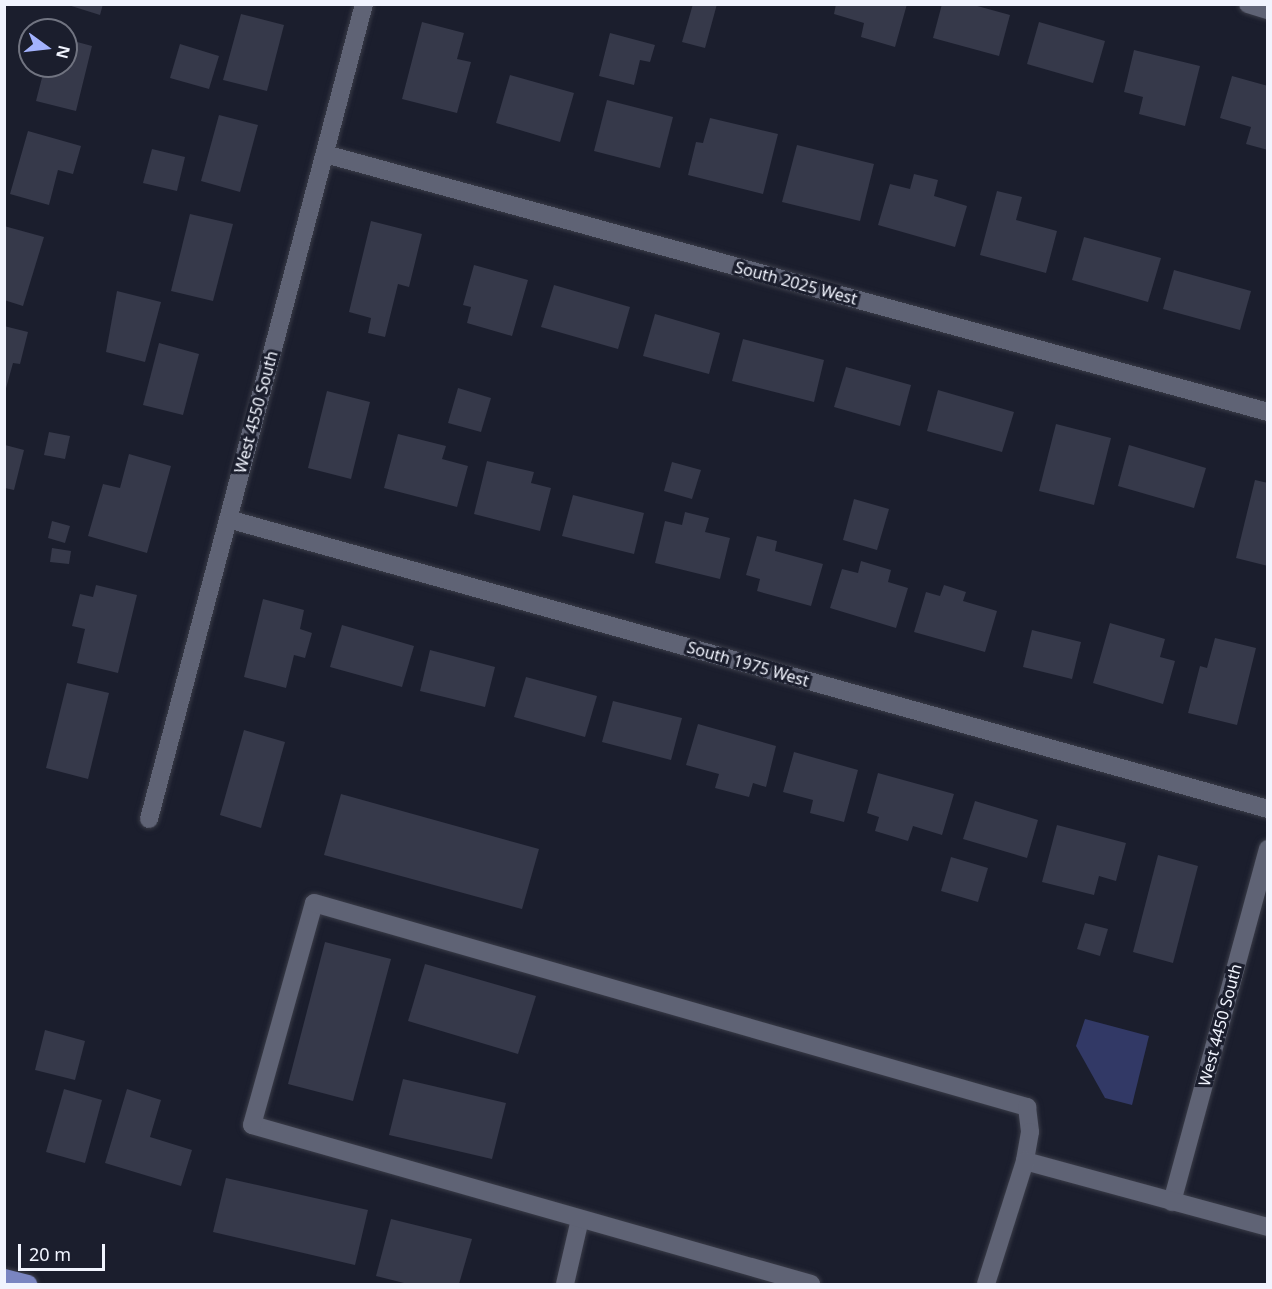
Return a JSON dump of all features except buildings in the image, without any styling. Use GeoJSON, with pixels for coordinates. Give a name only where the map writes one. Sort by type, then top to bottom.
{"type":"FeatureCollection","features":[{"type":"Feature","properties":{"kind":"main road"},"geometry":{"type":"LineString","coordinates":[[4,1278],[28,1284]]}},
{"type":"Feature","properties":{"kind":"street","name":"West 4550 South"},"geometry":{"type":"LineString","coordinates":[[149,819],[364,4]]}},
{"type":"Feature","properties":{"kind":"street"},"geometry":{"type":"LineString","coordinates":[[1248,4],[1268,10]]}},
{"type":"Feature","properties":{"kind":"street","name":"South 2025 West"},"geometry":{"type":"LineString","coordinates":[[325,154],[1268,412]]}},
{"type":"Feature","properties":{"kind":"street","name":"South 1975 West"},"geometry":{"type":"LineString","coordinates":[[228,519],[1268,809]]}},
{"type":"Feature","properties":{"kind":"street","name":"West 4450 South"},"geometry":{"type":"LineString","coordinates":[[1172,1202],[1268,849]]}},
{"type":"Feature","properties":{"kind":"street"},"geometry":{"type":"LineString","coordinates":[[811,1284],[252,1125],[314,903],[1027,1107],[1030,1132],[1024,1161],[986,1284]]}},
{"type":"Feature","properties":{"kind":"street"},"geometry":{"type":"LineString","coordinates":[[1024,1161],[1268,1227]]}},
{"type":"Feature","properties":{"kind":"street"},"geometry":{"type":"LineString","coordinates":[[565,1284],[580,1220]]}},
{"type":"Feature","properties":{"kind":"shaded area"},"geometry":{"type":"Polygon","coordinates":[[[1085,1019],[1149,1036],[1132,1105],[1105,1098],[1076,1046],[1085,1019]]]}}]}
